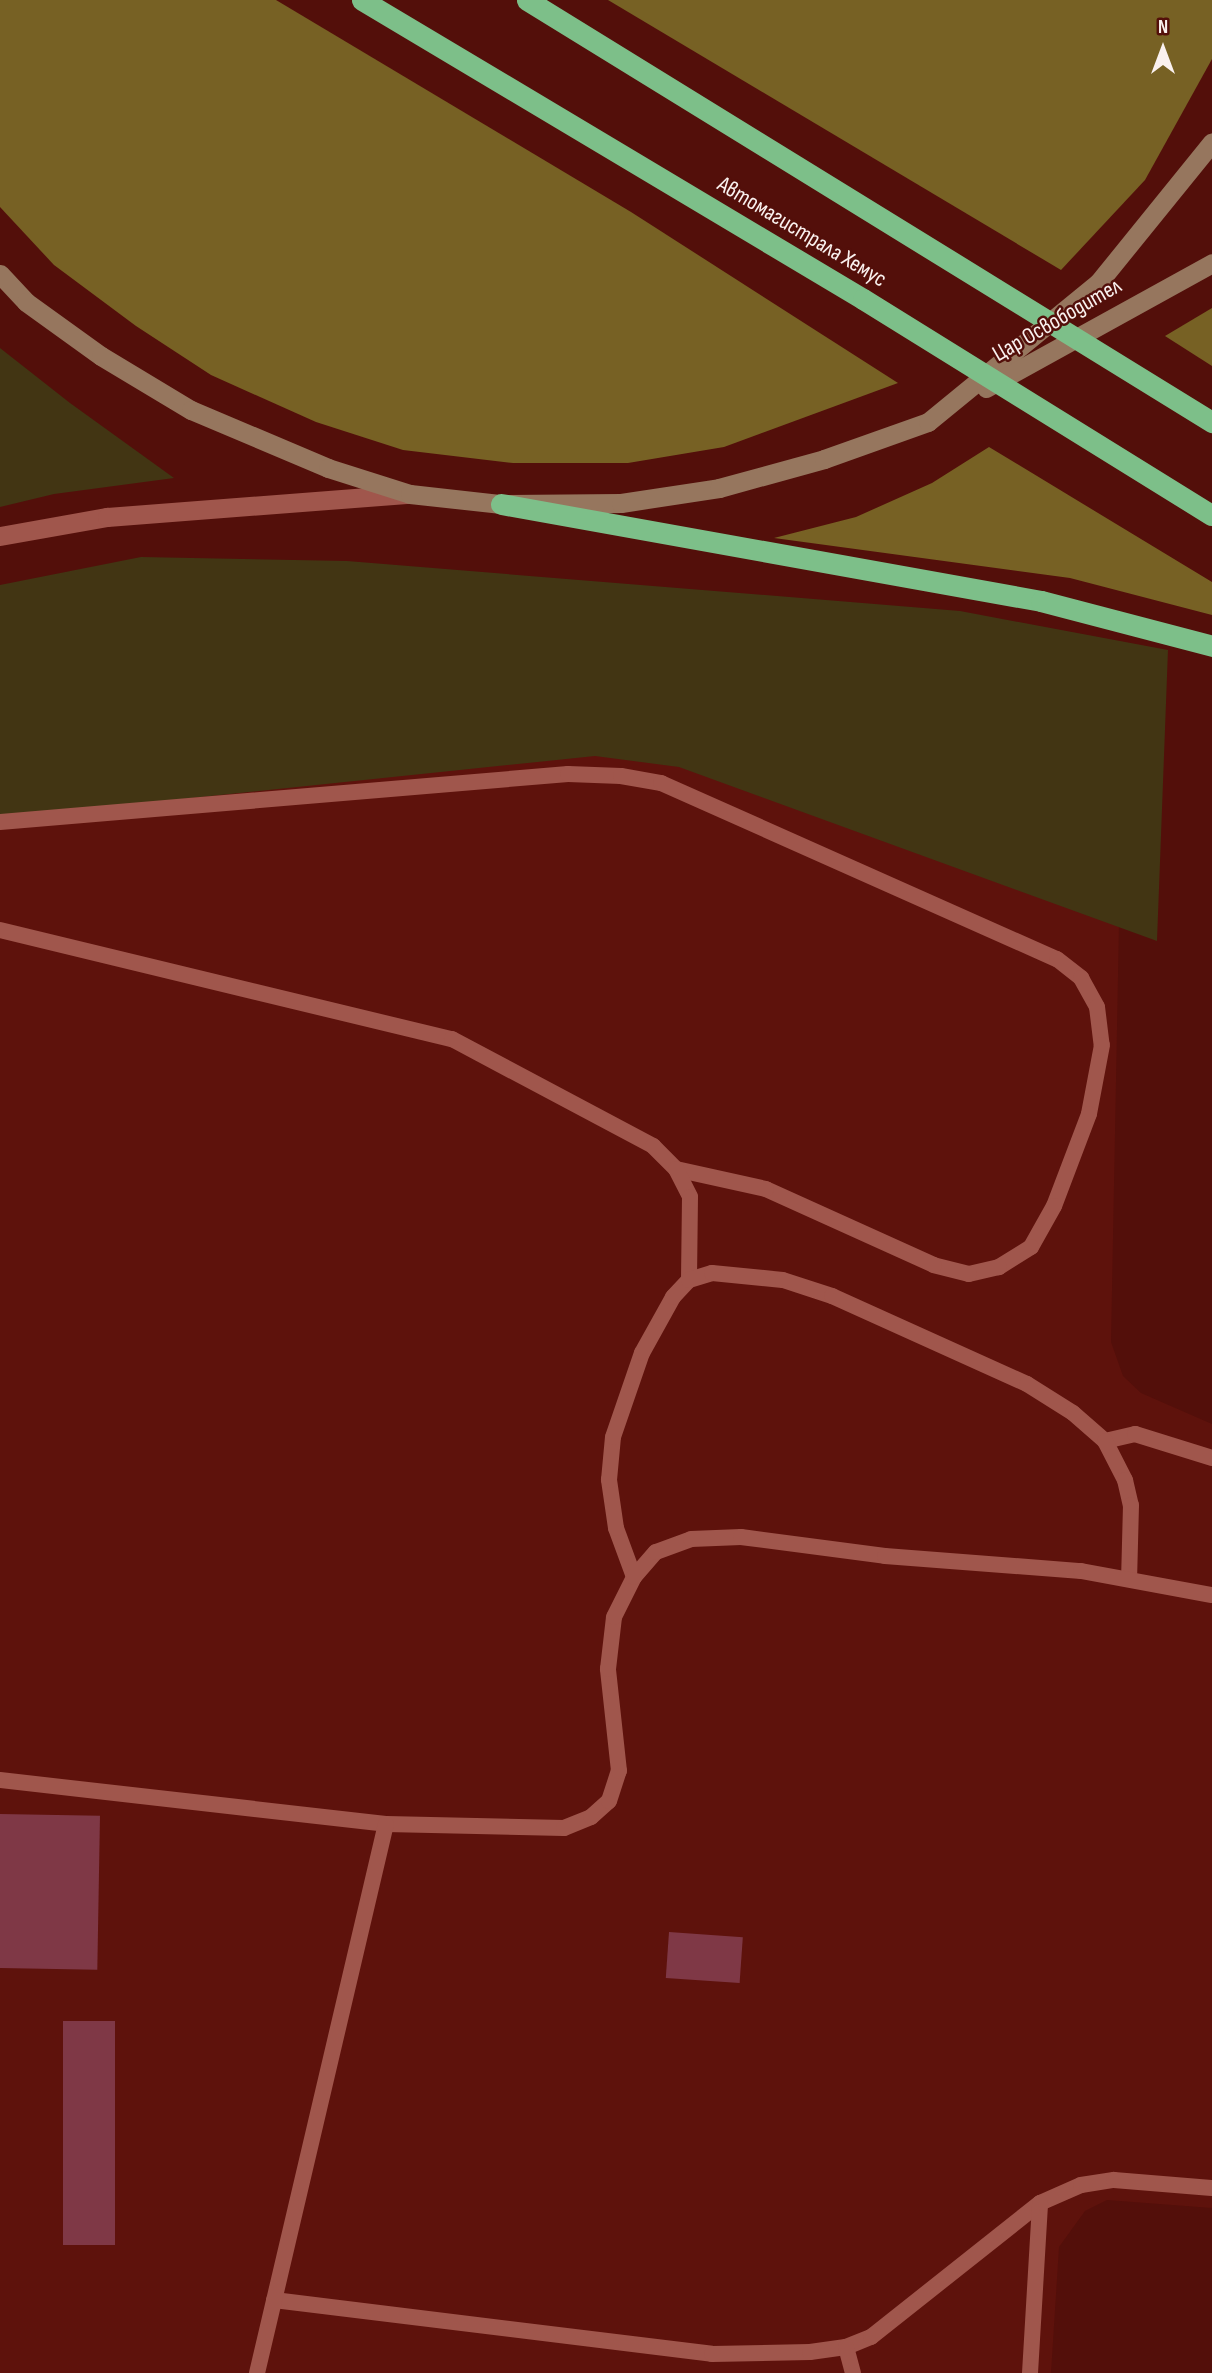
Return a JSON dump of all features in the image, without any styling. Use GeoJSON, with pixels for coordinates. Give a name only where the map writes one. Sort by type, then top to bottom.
{"type":"FeatureCollection","features":[{"type":"Feature","properties":{"kind":"highway","name":"Автомагистрала Хемус"},"geometry":{"type":"LineString","coordinates":[[362,0],[863,299],[1212,514]]}},
{"type":"Feature","properties":{"kind":"highway"},"geometry":{"type":"LineString","coordinates":[[527,0],[1212,422]]}},
{"type":"Feature","properties":{"kind":"highway"},"geometry":{"type":"LineString","coordinates":[[501,504],[1041,601],[1212,646]]}},
{"type":"Feature","properties":{"kind":"main road"},"geometry":{"type":"LineString","coordinates":[[0,274],[26,302],[101,356],[191,410],[328,467],[410,494],[501,504],[621,503],[719,488],[824,459],[928,422],[1098,282],[1212,142]]}},
{"type":"Feature","properties":{"kind":"main road","name":"Цар Освободител"},"geometry":{"type":"LineString","coordinates":[[928,422],[1212,262]]}},
{"type":"Feature","properties":{"kind":"street"},"geometry":{"type":"LineString","coordinates":[[0,536],[107,517],[410,494]]}},
{"type":"Feature","properties":{"kind":"lane"},"geometry":{"type":"LineString","coordinates":[[0,822],[568,774],[621,776],[672,788],[1058,959],[1081,978],[1097,1007],[1102,1045],[1089,1114],[1054,1206],[1031,1247],[999,1267],[969,1274],[934,1265],[766,1189],[676,1169]]}},
{"type":"Feature","properties":{"kind":"lane"},"geometry":{"type":"LineString","coordinates":[[0,930],[452,1039],[653,1146],[676,1169],[690,1197],[689,1280]]}},
{"type":"Feature","properties":{"kind":"lane"},"geometry":{"type":"LineString","coordinates":[[634,1577],[616,1528],[609,1479],[613,1437],[642,1353],[673,1297],[689,1280],[712,1273],[783,1280],[832,1296],[1027,1384],[1105,1441],[1125,1480],[1131,1505],[1129,1579]]}},
{"type":"Feature","properties":{"kind":"lane"},"geometry":{"type":"LineString","coordinates":[[1105,1441],[1135,1434],[1212,1458]]}},
{"type":"Feature","properties":{"kind":"lane"},"geometry":{"type":"LineString","coordinates":[[0,1780],[386,1825],[564,1828],[591,1817],[609,1801],[619,1771],[608,1669],[614,1617],[634,1577],[656,1552],[679,1543],[741,1537],[885,1556],[1081,1571],[1212,1595]]}},
{"type":"Feature","properties":{"kind":"lane"},"geometry":{"type":"LineString","coordinates":[[257,2373],[386,1825]]}},
{"type":"Feature","properties":{"kind":"lane"},"geometry":{"type":"LineString","coordinates":[[274,2300],[712,2354],[810,2353],[846,2347],[871,2337],[1040,2203],[1081,2185],[1114,2180],[1212,2188]]}},
{"type":"Feature","properties":{"kind":"lane"},"geometry":{"type":"LineString","coordinates":[[1030,2373],[1040,2203]]}},
{"type":"Feature","properties":{"kind":"lane"},"geometry":{"type":"LineString","coordinates":[[846,2347],[853,2373]]}},
{"type":"Feature","properties":{"kind":"shaded area"},"geometry":{"type":"Polygon","coordinates":[[[0,0],[276,0],[631,212],[898,383],[724,447],[628,463],[513,463],[403,450],[316,422],[211,375],[136,326],[54,265],[0,207],[0,0]]]}},
{"type":"Feature","properties":{"kind":"shaded area"},"geometry":{"type":"Polygon","coordinates":[[[608,0],[1212,0],[1212,59],[1145,180],[1061,270],[608,0]]]}},
{"type":"Feature","properties":{"kind":"shaded area"},"geometry":{"type":"Polygon","coordinates":[[[1212,308],[1212,366],[1165,336],[1212,308]]]}},
{"type":"Feature","properties":{"kind":"shaded area"},"geometry":{"type":"Polygon","coordinates":[[[0,348],[70,403],[174,478],[54,494],[0,507],[0,348]]]}},
{"type":"Feature","properties":{"kind":"shaded area"},"geometry":{"type":"Polygon","coordinates":[[[989,447],[1212,582],[1212,615],[1070,578],[774,538],[856,517],[932,483],[989,447]]]}},
{"type":"Feature","properties":{"kind":"shaded area"},"geometry":{"type":"Polygon","coordinates":[[[141,557],[347,561],[960,611],[1168,650],[1157,941],[679,767],[595,756],[0,818],[0,585],[141,557]]]}},
{"type":"Feature","properties":{"kind":"shaded area"},"geometry":{"type":"Polygon","coordinates":[[[0,662],[1123,715],[1111,1342],[1123,1376],[1141,1393],[1212,1424],[1212,2208],[1107,2200],[1085,2211],[1059,2247],[1051,2373],[0,2373],[0,662]]]}},
{"type":"Feature","properties":{"kind":"building"},"geometry":{"type":"Polygon","coordinates":[[[0,1814],[100,1816],[97,1970],[0,1968],[0,1814]]]}},
{"type":"Feature","properties":{"kind":"building"},"geometry":{"type":"Polygon","coordinates":[[[669,1932],[743,1937],[740,1983],[666,1978],[669,1932]]]}},
{"type":"Feature","properties":{"kind":"building"},"geometry":{"type":"Polygon","coordinates":[[[63,2021],[115,2021],[115,2245],[63,2245],[63,2021]]]}}]}
